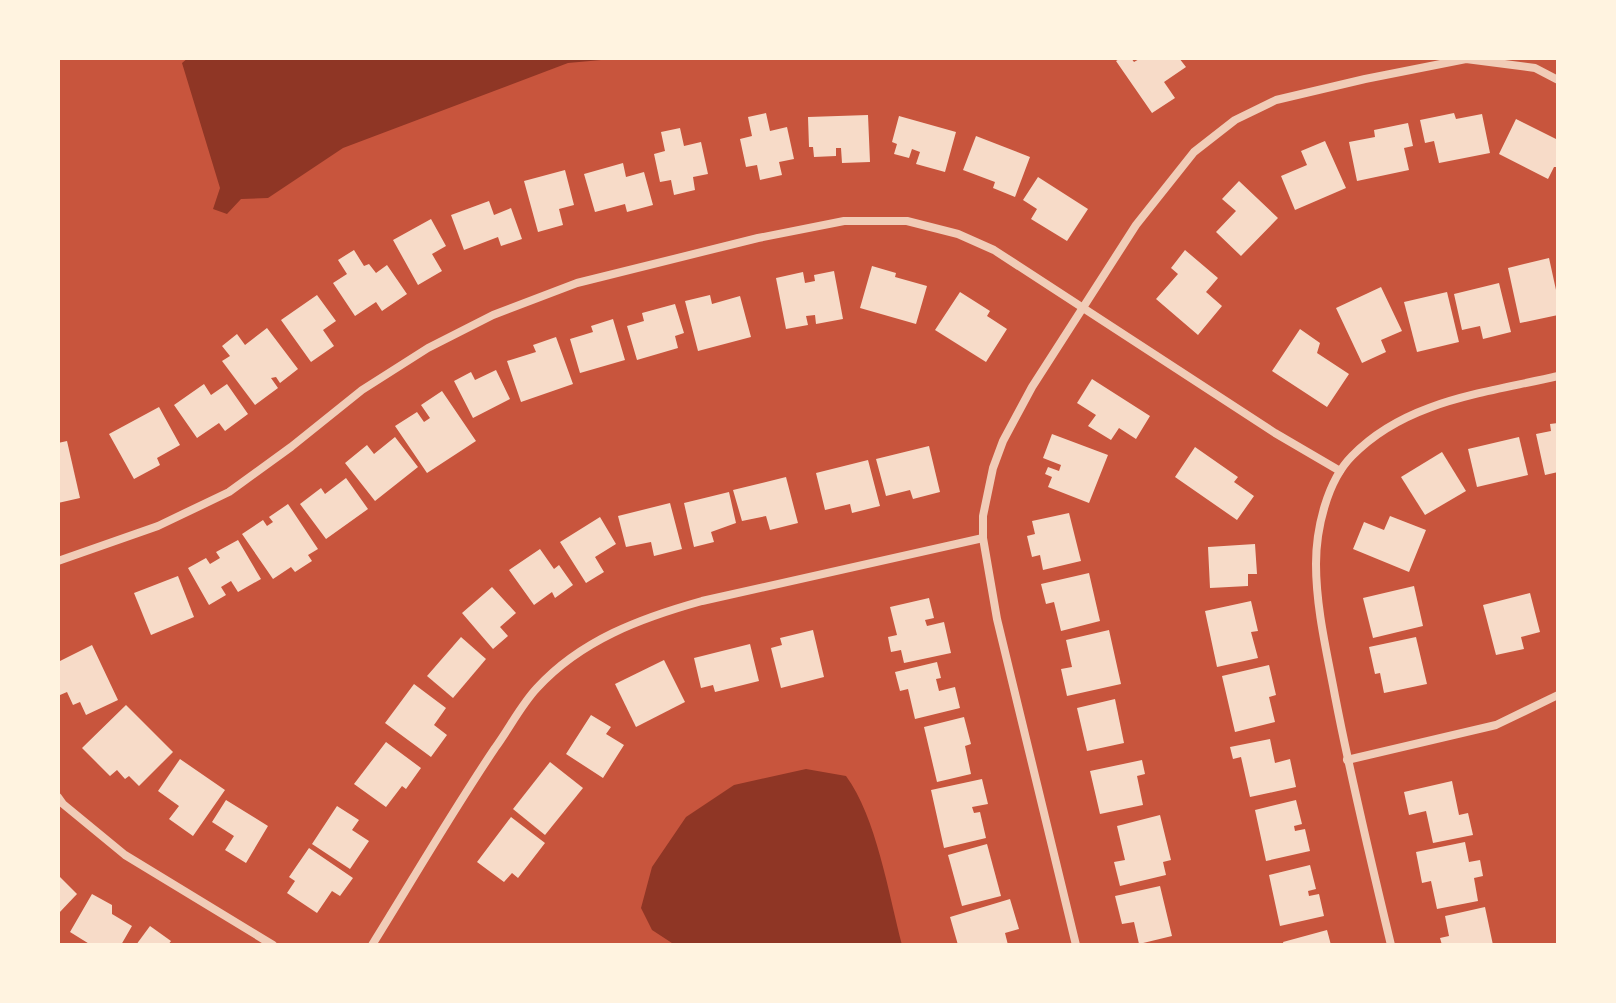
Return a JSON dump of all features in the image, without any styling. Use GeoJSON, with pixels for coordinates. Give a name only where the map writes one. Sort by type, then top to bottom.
{"type":"FeatureCollection","features":[{"type":"Feature","properties":{"kind":"street"},"geometry":{"type":"LineString","coordinates":[[1535,68],[1542,58]]}},
{"type":"Feature","properties":{"kind":"street"},"geometry":{"type":"LineString","coordinates":[[1076,945],[997,619],[983,538],[983,516],[993,468],[1003,441],[1032,387],[1136,225],[1194,152],[1235,120],[1276,100],[1466,59],[1535,68],[1558,80]]}},
{"type":"Feature","properties":{"kind":"street"},"geometry":{"type":"LineString","coordinates":[[58,561],[158,526],[229,492],[362,390],[428,348],[493,315],[577,283],[684,255],[844,221],[907,221],[958,234],[994,250],[1275,433],[1340,471]]}},
{"type":"Feature","properties":{"kind":"street"},"geometry":{"type":"LineString","coordinates":[[1391,945],[1347,760],[1323,632],[1316,563],[1322,522],[1340,471],[1351,456],[1373,438],[1420,409],[1558,376]]}},
{"type":"Feature","properties":{"kind":"street"},"geometry":{"type":"LineString","coordinates":[[372,945],[478,775],[536,689],[607,634],[657,613],[702,601],[983,538]]}},
{"type":"Feature","properties":{"kind":"street"},"geometry":{"type":"LineString","coordinates":[[1347,760],[1496,725],[1558,695]]}},
{"type":"Feature","properties":{"kind":"street"},"geometry":{"type":"LineString","coordinates":[[58,797],[125,855],[273,945]]}},
{"type":"Feature","properties":{"kind":"shaded area"},"geometry":{"type":"Polygon","coordinates":[[[188,58],[623,58],[568,63],[343,148],[268,198],[241,199],[227,214],[213,209],[220,188],[182,63],[188,58]]]}},
{"type":"Feature","properties":{"kind":"shaded area"},"geometry":{"type":"Polygon","coordinates":[[[806,769],[846,776],[856,793],[866,812],[880,857],[902,945],[675,945],[652,930],[641,908],[652,867],[686,817],[734,785],[806,769]]]}},
{"type":"Feature","properties":{"kind":"building"},"geometry":{"type":"Polygon","coordinates":[[[1131,58],[1134,62],[1141,58],[1179,58],[1186,67],[1164,82],[1175,98],[1152,113],[1116,61],[1131,58]]]}},
{"type":"Feature","properties":{"kind":"building"},"geometry":{"type":"Polygon","coordinates":[[[766,113],[770,131],[787,127],[794,159],[779,162],[782,175],[760,180],[757,165],[746,167],[740,139],[752,136],[748,117],[766,113]]]}},
{"type":"Feature","properties":{"kind":"building"},"geometry":{"type":"Polygon","coordinates":[[[1454,113],[1456,119],[1482,114],[1490,153],[1439,163],[1434,141],[1425,143],[1420,120],[1454,113]]]}},
{"type":"Feature","properties":{"kind":"building"},"geometry":{"type":"Polygon","coordinates":[[[868,115],[870,162],[842,163],[841,148],[836,148],[836,156],[814,157],[813,147],[809,147],[808,117],[868,115]]]}},
{"type":"Feature","properties":{"kind":"building"},"geometry":{"type":"Polygon","coordinates":[[[899,116],[956,132],[945,172],[916,164],[920,152],[912,149],[909,158],[894,154],[897,144],[892,142],[899,116]]]}},
{"type":"Feature","properties":{"kind":"building"},"geometry":{"type":"Polygon","coordinates":[[[1516,119],[1558,140],[1558,167],[1554,167],[1548,179],[1499,154],[1516,119]]]}},
{"type":"Feature","properties":{"kind":"building"},"geometry":{"type":"Polygon","coordinates":[[[1408,123],[1413,146],[1404,148],[1409,170],[1357,181],[1349,142],[1375,137],[1374,130],[1408,123]]]}},
{"type":"Feature","properties":{"kind":"building"},"geometry":{"type":"Polygon","coordinates":[[[680,128],[684,146],[701,142],[708,174],[693,177],[695,190],[674,195],[671,180],[660,182],[654,154],[665,151],[661,132],[680,128]]]}},
{"type":"Feature","properties":{"kind":"building"},"geometry":{"type":"Polygon","coordinates":[[[976,136],[1030,157],[1015,197],[993,188],[995,182],[963,170],[976,136]]]}},
{"type":"Feature","properties":{"kind":"building"},"geometry":{"type":"Polygon","coordinates":[[[1325,141],[1346,188],[1295,210],[1281,176],[1307,165],[1301,151],[1325,141]]]}},
{"type":"Feature","properties":{"kind":"building"},"geometry":{"type":"Polygon","coordinates":[[[623,163],[626,177],[644,172],[653,205],[627,212],[625,204],[595,212],[584,174],[623,163]]]}},
{"type":"Feature","properties":{"kind":"building"},"geometry":{"type":"Polygon","coordinates":[[[565,170],[574,205],[559,209],[563,225],[538,232],[524,181],[565,170]]]}},
{"type":"Feature","properties":{"kind":"building"},"geometry":{"type":"Polygon","coordinates":[[[1038,177],[1088,209],[1067,241],[1031,219],[1037,209],[1023,200],[1038,177]]]}},
{"type":"Feature","properties":{"kind":"building"},"geometry":{"type":"Polygon","coordinates":[[[1239,181],[1278,218],[1241,256],[1216,232],[1236,211],[1222,199],[1239,181]]]}},
{"type":"Feature","properties":{"kind":"building"},"geometry":{"type":"Polygon","coordinates":[[[489,201],[494,215],[511,208],[522,239],[501,246],[498,237],[464,250],[451,215],[489,201]]]}},
{"type":"Feature","properties":{"kind":"building"},"geometry":{"type":"Polygon","coordinates":[[[431,219],[446,246],[432,254],[442,271],[418,285],[393,240],[431,219]]]}},
{"type":"Feature","properties":{"kind":"building"},"geometry":{"type":"Polygon","coordinates":[[[354,250],[364,266],[369,264],[376,273],[387,265],[407,294],[382,311],[376,302],[355,316],[333,283],[347,274],[338,260],[354,250]]]}},
{"type":"Feature","properties":{"kind":"building"},"geometry":{"type":"Polygon","coordinates":[[[1185,250],[1218,278],[1206,292],[1222,306],[1198,335],[1156,299],[1178,274],[1171,268],[1185,250]]]}},
{"type":"Feature","properties":{"kind":"building"},"geometry":{"type":"Polygon","coordinates":[[[1549,258],[1558,299],[1558,315],[1520,323],[1508,268],[1549,258]]]}},
{"type":"Feature","properties":{"kind":"building"},"geometry":{"type":"Polygon","coordinates":[[[872,266],[896,273],[895,277],[927,286],[916,324],[860,308],[872,266]]]}},
{"type":"Feature","properties":{"kind":"building"},"geometry":{"type":"Polygon","coordinates":[[[834,271],[843,319],[816,324],[815,315],[806,316],[808,325],[786,329],[776,278],[803,272],[805,283],[815,281],[814,275],[834,271]]]}},
{"type":"Feature","properties":{"kind":"building"},"geometry":{"type":"Polygon","coordinates":[[[1499,283],[1511,332],[1483,339],[1480,326],[1462,330],[1454,294],[1499,283]]]}},
{"type":"Feature","properties":{"kind":"building"},"geometry":{"type":"Polygon","coordinates":[[[1381,287],[1402,331],[1381,340],[1386,352],[1362,363],[1336,308],[1381,287]]]}},
{"type":"Feature","properties":{"kind":"building"},"geometry":{"type":"Polygon","coordinates":[[[960,292],[990,311],[987,316],[1007,329],[986,362],[935,330],[960,292]]]}},
{"type":"Feature","properties":{"kind":"building"},"geometry":{"type":"Polygon","coordinates":[[[1447,292],[1459,342],[1417,352],[1404,302],[1447,292]]]}},
{"type":"Feature","properties":{"kind":"building"},"geometry":{"type":"Polygon","coordinates":[[[317,295],[336,321],[323,330],[334,346],[311,362],[281,320],[317,295]]]}},
{"type":"Feature","properties":{"kind":"building"},"geometry":{"type":"Polygon","coordinates":[[[710,295],[712,304],[740,296],[751,337],[698,351],[685,301],[710,295]]]}},
{"type":"Feature","properties":{"kind":"building"},"geometry":{"type":"Polygon","coordinates":[[[675,304],[684,333],[675,336],[678,348],[637,360],[627,326],[644,321],[642,313],[675,304]]]}},
{"type":"Feature","properties":{"kind":"building"},"geometry":{"type":"Polygon","coordinates":[[[613,319],[625,360],[580,373],[570,339],[593,332],[591,326],[613,319]]]}},
{"type":"Feature","properties":{"kind":"building"},"geometry":{"type":"Polygon","coordinates":[[[267,328],[298,369],[280,383],[276,377],[271,378],[278,388],[255,405],[222,361],[230,356],[222,346],[237,334],[245,345],[267,328]]]}},
{"type":"Feature","properties":{"kind":"building"},"geometry":{"type":"Polygon","coordinates":[[[1300,329],[1320,343],[1317,353],[1349,374],[1327,407],[1272,371],[1300,329]]]}},
{"type":"Feature","properties":{"kind":"building"},"geometry":{"type":"Polygon","coordinates":[[[556,337],[573,384],[521,402],[507,361],[536,352],[533,345],[556,337]]]}},
{"type":"Feature","properties":{"kind":"building"},"geometry":{"type":"Polygon","coordinates":[[[496,370],[510,399],[473,418],[454,381],[471,372],[475,380],[496,370]]]}},
{"type":"Feature","properties":{"kind":"building"},"geometry":{"type":"Polygon","coordinates":[[[1092,379],[1150,416],[1136,439],[1119,428],[1111,440],[1088,426],[1096,415],[1077,403],[1092,379]]]}},
{"type":"Feature","properties":{"kind":"building"},"geometry":{"type":"Polygon","coordinates":[[[204,384],[211,395],[227,384],[248,414],[225,431],[219,423],[197,438],[174,405],[204,384]]]}},
{"type":"Feature","properties":{"kind":"building"},"geometry":{"type":"Polygon","coordinates":[[[442,391],[476,441],[427,473],[395,426],[417,412],[424,422],[430,418],[421,405],[442,391]]]}},
{"type":"Feature","properties":{"kind":"building"},"geometry":{"type":"Polygon","coordinates":[[[159,407],[180,445],[157,458],[160,465],[134,479],[109,434],[159,407]]]}},
{"type":"Feature","properties":{"kind":"building"},"geometry":{"type":"Polygon","coordinates":[[[1558,423],[1558,472],[1545,475],[1536,434],[1551,431],[1550,424],[1558,423]]]}},
{"type":"Feature","properties":{"kind":"building"},"geometry":{"type":"Polygon","coordinates":[[[1052,434],[1108,455],[1089,503],[1048,487],[1052,477],[1045,474],[1048,467],[1059,471],[1061,465],[1043,458],[1052,434]]]}},
{"type":"Feature","properties":{"kind":"building"},"geometry":{"type":"Polygon","coordinates":[[[395,437],[418,467],[375,501],[345,463],[367,445],[374,454],[395,437]]]}},
{"type":"Feature","properties":{"kind":"building"},"geometry":{"type":"Polygon","coordinates":[[[1519,437],[1528,475],[1477,487],[1468,449],[1519,437]]]}},
{"type":"Feature","properties":{"kind":"building"},"geometry":{"type":"Polygon","coordinates":[[[67,441],[80,498],[58,503],[58,443],[67,441]]]}},
{"type":"Feature","properties":{"kind":"building"},"geometry":{"type":"Polygon","coordinates":[[[929,446],[940,492],[913,499],[910,490],[886,496],[876,459],[929,446]]]}},
{"type":"Feature","properties":{"kind":"building"},"geometry":{"type":"Polygon","coordinates":[[[1195,447],[1238,477],[1234,482],[1254,496],[1237,520],[1175,477],[1195,447]]]}},
{"type":"Feature","properties":{"kind":"building"},"geometry":{"type":"Polygon","coordinates":[[[1442,452],[1466,491],[1425,515],[1401,477],[1442,452]]]}},
{"type":"Feature","properties":{"kind":"building"},"geometry":{"type":"Polygon","coordinates":[[[868,460],[880,506],[852,513],[850,504],[825,510],[816,473],[868,460]]]}},
{"type":"Feature","properties":{"kind":"building"},"geometry":{"type":"Polygon","coordinates":[[[786,477],[798,523],[770,530],[766,516],[742,521],[733,490],[786,477]]]}},
{"type":"Feature","properties":{"kind":"building"},"geometry":{"type":"Polygon","coordinates":[[[346,478],[368,509],[326,539],[300,504],[321,488],[325,494],[346,478]]]}},
{"type":"Feature","properties":{"kind":"building"},"geometry":{"type":"Polygon","coordinates":[[[729,492],[736,523],[711,532],[714,542],[694,547],[684,503],[729,492]]]}},
{"type":"Feature","properties":{"kind":"building"},"geometry":{"type":"Polygon","coordinates":[[[670,503],[682,549],[654,556],[651,542],[626,547],[618,516],[670,503]]]}},
{"type":"Feature","properties":{"kind":"building"},"geometry":{"type":"Polygon","coordinates":[[[288,504],[318,549],[308,555],[312,561],[295,572],[291,567],[273,579],[242,534],[263,520],[267,526],[273,522],[269,517],[288,504]]]}},
{"type":"Feature","properties":{"kind":"building"},"geometry":{"type":"Polygon","coordinates":[[[1069,513],[1081,561],[1043,570],[1040,555],[1032,557],[1027,536],[1035,534],[1032,521],[1069,513]]]}},
{"type":"Feature","properties":{"kind":"building"},"geometry":{"type":"Polygon","coordinates":[[[1390,516],[1426,530],[1409,572],[1353,549],[1364,522],[1384,530],[1390,516]]]}},
{"type":"Feature","properties":{"kind":"building"},"geometry":{"type":"Polygon","coordinates":[[[600,517],[616,544],[595,557],[604,572],[586,583],[560,542],[600,517]]]}},
{"type":"Feature","properties":{"kind":"building"},"geometry":{"type":"Polygon","coordinates":[[[238,540],[261,579],[238,592],[231,581],[221,587],[226,595],[209,605],[188,568],[206,558],[210,564],[220,558],[216,552],[238,540]]]}},
{"type":"Feature","properties":{"kind":"building"},"geometry":{"type":"Polygon","coordinates":[[[1255,544],[1257,574],[1248,574],[1248,586],[1210,588],[1208,547],[1255,544]]]}},
{"type":"Feature","properties":{"kind":"building"},"geometry":{"type":"Polygon","coordinates":[[[540,549],[554,569],[559,565],[573,585],[555,598],[552,592],[534,605],[509,570],[540,549]]]}},
{"type":"Feature","properties":{"kind":"building"},"geometry":{"type":"Polygon","coordinates":[[[1089,573],[1100,621],[1061,631],[1054,602],[1046,604],[1041,584],[1089,573]]]}},
{"type":"Feature","properties":{"kind":"building"},"geometry":{"type":"Polygon","coordinates":[[[178,576],[194,617],[151,635],[134,593],[178,576]]]}},
{"type":"Feature","properties":{"kind":"building"},"geometry":{"type":"Polygon","coordinates":[[[1414,586],[1423,626],[1373,638],[1363,598],[1414,586]]]}},
{"type":"Feature","properties":{"kind":"building"},"geometry":{"type":"Polygon","coordinates":[[[492,587],[516,613],[500,627],[508,636],[493,649],[462,613],[492,587]]]}},
{"type":"Feature","properties":{"kind":"building"},"geometry":{"type":"Polygon","coordinates":[[[1530,593],[1540,632],[1521,637],[1524,649],[1496,655],[1483,605],[1530,593]]]}},
{"type":"Feature","properties":{"kind":"building"},"geometry":{"type":"Polygon","coordinates":[[[929,598],[934,618],[925,620],[927,626],[944,622],[951,653],[904,663],[901,650],[891,652],[888,637],[897,635],[890,607],[929,598]]]}},
{"type":"Feature","properties":{"kind":"building"},"geometry":{"type":"Polygon","coordinates":[[[1251,601],[1258,631],[1251,632],[1258,658],[1217,667],[1205,611],[1251,601]]]}},
{"type":"Feature","properties":{"kind":"building"},"geometry":{"type":"Polygon","coordinates":[[[813,630],[824,677],[781,688],[771,648],[782,645],[780,638],[813,630]]]}},
{"type":"Feature","properties":{"kind":"building"},"geometry":{"type":"Polygon","coordinates":[[[1109,630],[1121,684],[1067,696],[1061,669],[1072,667],[1066,640],[1109,630]]]}},
{"type":"Feature","properties":{"kind":"building"},"geometry":{"type":"Polygon","coordinates":[[[461,637],[486,659],[453,698],[427,676],[461,637]]]}},
{"type":"Feature","properties":{"kind":"building"},"geometry":{"type":"Polygon","coordinates":[[[1416,637],[1427,684],[1384,693],[1380,673],[1375,674],[1369,647],[1416,637]]]}},
{"type":"Feature","properties":{"kind":"building"},"geometry":{"type":"Polygon","coordinates":[[[750,644],[759,681],[715,692],[713,685],[701,688],[694,658],[750,644]]]}},
{"type":"Feature","properties":{"kind":"building"},"geometry":{"type":"Polygon","coordinates":[[[92,645],[118,700],[86,715],[80,702],[73,705],[67,692],[60,695],[58,662],[92,645]]]}},
{"type":"Feature","properties":{"kind":"building"},"geometry":{"type":"Polygon","coordinates":[[[664,660],[685,702],[636,727],[615,684],[664,660]]]}},
{"type":"Feature","properties":{"kind":"building"},"geometry":{"type":"Polygon","coordinates":[[[937,662],[941,678],[936,679],[939,691],[955,687],[960,708],[915,719],[908,689],[900,691],[895,672],[937,662]]]}},
{"type":"Feature","properties":{"kind":"building"},"geometry":{"type":"Polygon","coordinates":[[[1269,665],[1276,695],[1269,697],[1275,722],[1235,732],[1222,676],[1269,665]]]}},
{"type":"Feature","properties":{"kind":"building"},"geometry":{"type":"Polygon","coordinates":[[[414,684],[446,708],[434,725],[447,735],[431,757],[385,723],[414,684]]]}},
{"type":"Feature","properties":{"kind":"building"},"geometry":{"type":"Polygon","coordinates":[[[1115,699],[1124,743],[1087,751],[1077,708],[1115,699]]]}},
{"type":"Feature","properties":{"kind":"building"},"geometry":{"type":"Polygon","coordinates":[[[126,705],[173,752],[139,786],[129,776],[125,779],[117,770],[110,776],[82,748],[126,705]]]}},
{"type":"Feature","properties":{"kind":"building"},"geometry":{"type":"Polygon","coordinates":[[[591,715],[611,727],[606,734],[624,745],[603,778],[566,754],[591,715]]]}},
{"type":"Feature","properties":{"kind":"building"},"geometry":{"type":"Polygon","coordinates":[[[964,717],[971,744],[965,746],[971,774],[937,782],[924,727],[964,717]]]}},
{"type":"Feature","properties":{"kind":"building"},"geometry":{"type":"Polygon","coordinates":[[[1270,739],[1275,763],[1290,759],[1296,787],[1250,797],[1241,757],[1233,759],[1230,747],[1270,739]]]}},
{"type":"Feature","properties":{"kind":"building"},"geometry":{"type":"Polygon","coordinates":[[[386,742],[421,768],[406,789],[402,786],[386,807],[354,784],[386,742]]]}},
{"type":"Feature","properties":{"kind":"building"},"geometry":{"type":"Polygon","coordinates":[[[180,759],[225,790],[193,836],[169,819],[179,806],[158,791],[180,759]]]}},
{"type":"Feature","properties":{"kind":"building"},"geometry":{"type":"Polygon","coordinates":[[[1142,760],[1145,774],[1137,776],[1143,805],[1100,814],[1090,771],[1142,760]]]}},
{"type":"Feature","properties":{"kind":"building"},"geometry":{"type":"Polygon","coordinates":[[[550,762],[583,788],[545,835],[513,809],[550,762]]]}},
{"type":"Feature","properties":{"kind":"building"},"geometry":{"type":"Polygon","coordinates":[[[982,779],[988,804],[972,807],[974,813],[980,812],[986,838],[944,848],[931,790],[982,779]]]}},
{"type":"Feature","properties":{"kind":"building"},"geometry":{"type":"Polygon","coordinates":[[[1452,781],[1459,815],[1468,813],[1473,835],[1433,843],[1426,811],[1409,815],[1404,792],[1452,781]]]}},
{"type":"Feature","properties":{"kind":"building"},"geometry":{"type":"Polygon","coordinates":[[[226,800],[268,826],[246,863],[225,850],[234,836],[212,822],[226,800]]]}},
{"type":"Feature","properties":{"kind":"building"},"geometry":{"type":"Polygon","coordinates":[[[1296,800],[1302,824],[1294,826],[1295,831],[1305,829],[1310,851],[1266,861],[1255,810],[1296,800]]]}},
{"type":"Feature","properties":{"kind":"building"},"geometry":{"type":"Polygon","coordinates":[[[337,806],[359,820],[352,830],[369,841],[350,869],[312,844],[337,806]]]}},
{"type":"Feature","properties":{"kind":"building"},"geometry":{"type":"Polygon","coordinates":[[[1160,815],[1171,860],[1163,862],[1166,875],[1120,886],[1114,862],[1125,860],[1117,826],[1160,815]]]}},
{"type":"Feature","properties":{"kind":"building"},"geometry":{"type":"Polygon","coordinates":[[[511,817],[545,843],[518,878],[512,873],[504,882],[477,862],[511,817]]]}},
{"type":"Feature","properties":{"kind":"building"},"geometry":{"type":"Polygon","coordinates":[[[1465,842],[1469,862],[1480,860],[1483,876],[1474,878],[1478,901],[1437,909],[1431,881],[1422,883],[1416,852],[1465,842]]]}},
{"type":"Feature","properties":{"kind":"building"},"geometry":{"type":"Polygon","coordinates":[[[987,844],[1001,896],[962,906],[948,855],[987,844]]]}},
{"type":"Feature","properties":{"kind":"building"},"geometry":{"type":"Polygon","coordinates":[[[309,848],[353,878],[340,896],[332,891],[317,913],[287,893],[295,881],[289,877],[309,848]]]}},
{"type":"Feature","properties":{"kind":"building"},"geometry":{"type":"Polygon","coordinates":[[[1310,865],[1316,889],[1308,891],[1309,896],[1319,894],[1324,916],[1280,926],[1269,875],[1310,865]]]}},
{"type":"Feature","properties":{"kind":"building"},"geometry":{"type":"Polygon","coordinates":[[[58,875],[77,894],[58,914],[58,875]]]}},
{"type":"Feature","properties":{"kind":"building"},"geometry":{"type":"Polygon","coordinates":[[[1160,886],[1172,936],[1139,944],[1134,922],[1122,924],[1115,896],[1160,886]]]}},
{"type":"Feature","properties":{"kind":"building"},"geometry":{"type":"Polygon","coordinates":[[[92,894],[112,905],[112,914],[132,926],[121,945],[91,945],[70,932],[92,894]]]}},
{"type":"Feature","properties":{"kind":"building"},"geometry":{"type":"Polygon","coordinates":[[[1010,899],[1019,929],[1005,933],[1008,945],[958,945],[950,917],[1010,899]]]}},
{"type":"Feature","properties":{"kind":"building"},"geometry":{"type":"Polygon","coordinates":[[[1485,907],[1493,945],[1442,945],[1440,938],[1449,936],[1445,916],[1485,907]]]}},
{"type":"Feature","properties":{"kind":"building"},"geometry":{"type":"Polygon","coordinates":[[[150,926],[171,941],[168,945],[136,945],[150,926]]]}},
{"type":"Feature","properties":{"kind":"building"},"geometry":{"type":"Polygon","coordinates":[[[1327,930],[1331,945],[1284,945],[1283,942],[1327,930]]]}}]}
